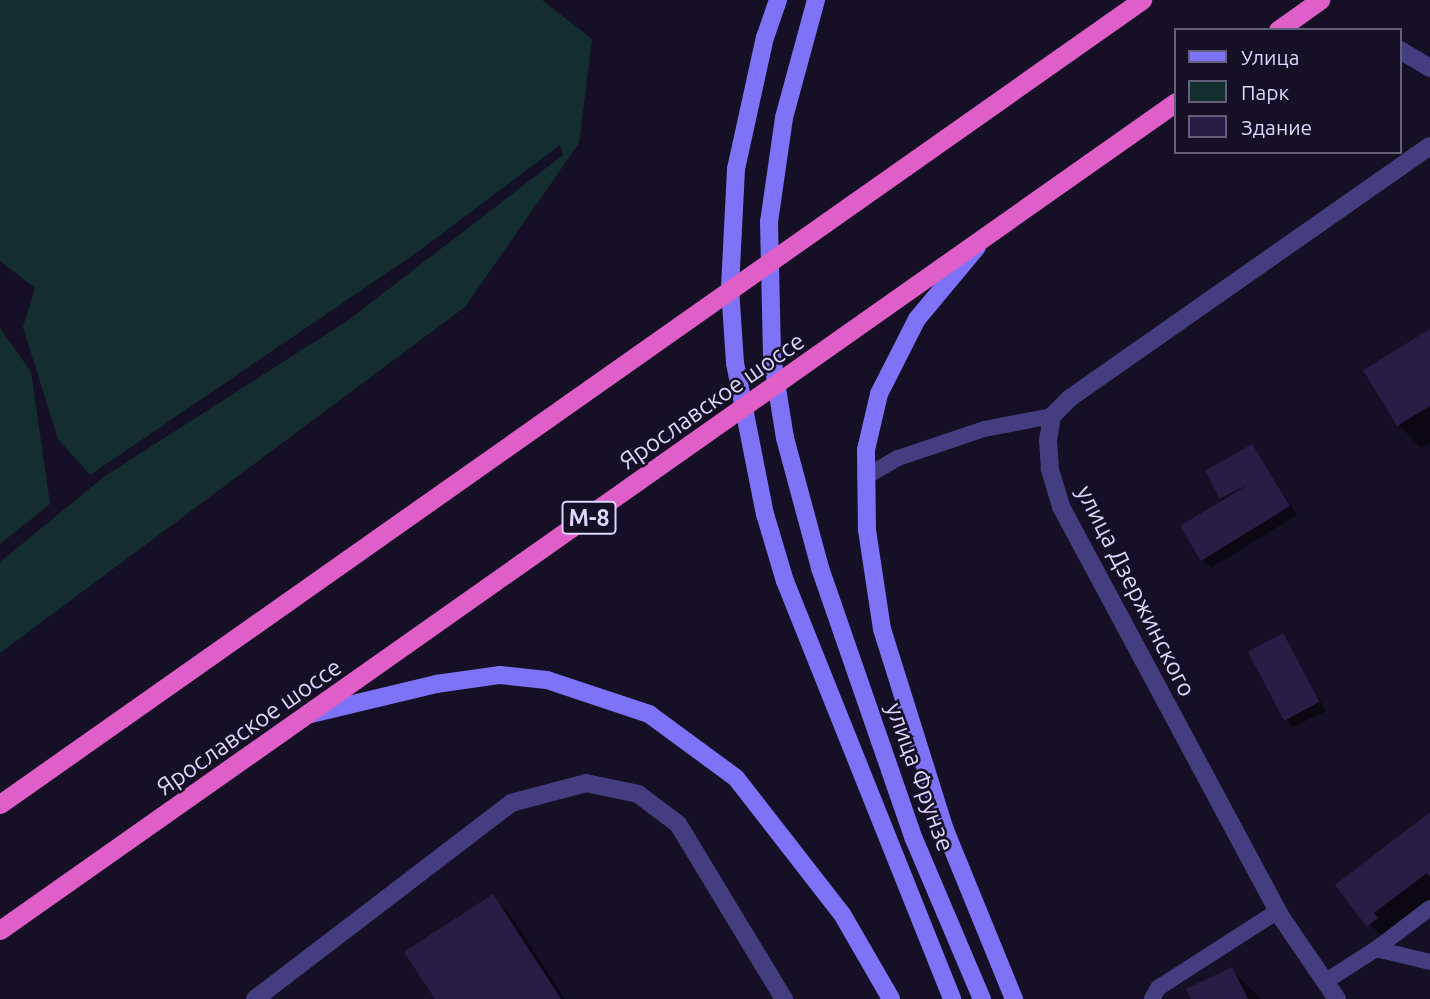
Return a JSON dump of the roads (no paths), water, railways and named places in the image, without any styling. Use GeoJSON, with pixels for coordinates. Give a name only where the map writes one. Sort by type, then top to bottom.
{"type":"FeatureCollection","features":[{"type":"Feature","properties":{"kind":"highway"},"geometry":{"type":"LineString","coordinates":[[0,804],[1142,0]]}},
{"type":"Feature","properties":{"kind":"highway"},"geometry":{"type":"LineString","coordinates":[[1281,28],[1320,0]]}},
{"type":"Feature","properties":{"kind":"highway","name":"Ярославское шоссе"},"geometry":{"type":"LineString","coordinates":[[0,930],[311,714],[1174,103]]}},
{"type":"Feature","properties":{"kind":"main road","name":"улица Фрунзе"},"geometry":{"type":"LineString","coordinates":[[778,0],[765,37],[736,169],[730,288],[735,363],[746,430],[785,581],[952,999]]}},
{"type":"Feature","properties":{"kind":"main road","name":"улица Фрунзе"},"geometry":{"type":"LineString","coordinates":[[816,0],[805,30],[774,170],[768,284],[772,357],[785,438],[820,568],[914,839],[982,999]]}},
{"type":"Feature","properties":{"kind":"main road"},"geometry":{"type":"LineString","coordinates":[[983,239],[917,319],[879,394],[866,450],[867,530],[882,629],[945,830],[1014,999]]}},
{"type":"Feature","properties":{"kind":"main road"},"geometry":{"type":"LineString","coordinates":[[311,714],[436,684],[500,675],[547,680],[649,714],[736,778],[842,914],[891,999]]}},
{"type":"Feature","properties":{"kind":"street"},"geometry":{"type":"LineString","coordinates":[[1402,51],[1430,68]]}},
{"type":"Feature","properties":{"kind":"street"},"geometry":{"type":"LineString","coordinates":[[1052,416],[1070,398],[1430,146]]}},
{"type":"Feature","properties":{"kind":"street","name":"улица Дзержинского"},"geometry":{"type":"LineString","coordinates":[[1052,416],[1050,469],[1061,506],[1278,911],[1337,999]]}},
{"type":"Feature","properties":{"kind":"street"},"geometry":{"type":"LineString","coordinates":[[255,999],[511,803],[586,783],[638,794],[678,824],[784,999]]}},
{"type":"Feature","properties":{"kind":"lane"},"geometry":{"type":"LineString","coordinates":[[865,477],[898,458],[984,429],[1052,416]]}},
{"type":"Feature","properties":{"kind":"lane"},"geometry":{"type":"LineString","coordinates":[[1326,981],[1376,949],[1430,908]]}},
{"type":"Feature","properties":{"kind":"lane"},"geometry":{"type":"LineString","coordinates":[[1152,999],[1158,989],[1278,911]]}},
{"type":"Feature","properties":{"kind":"lane"},"geometry":{"type":"LineString","coordinates":[[1376,949],[1430,962]]}}]}
